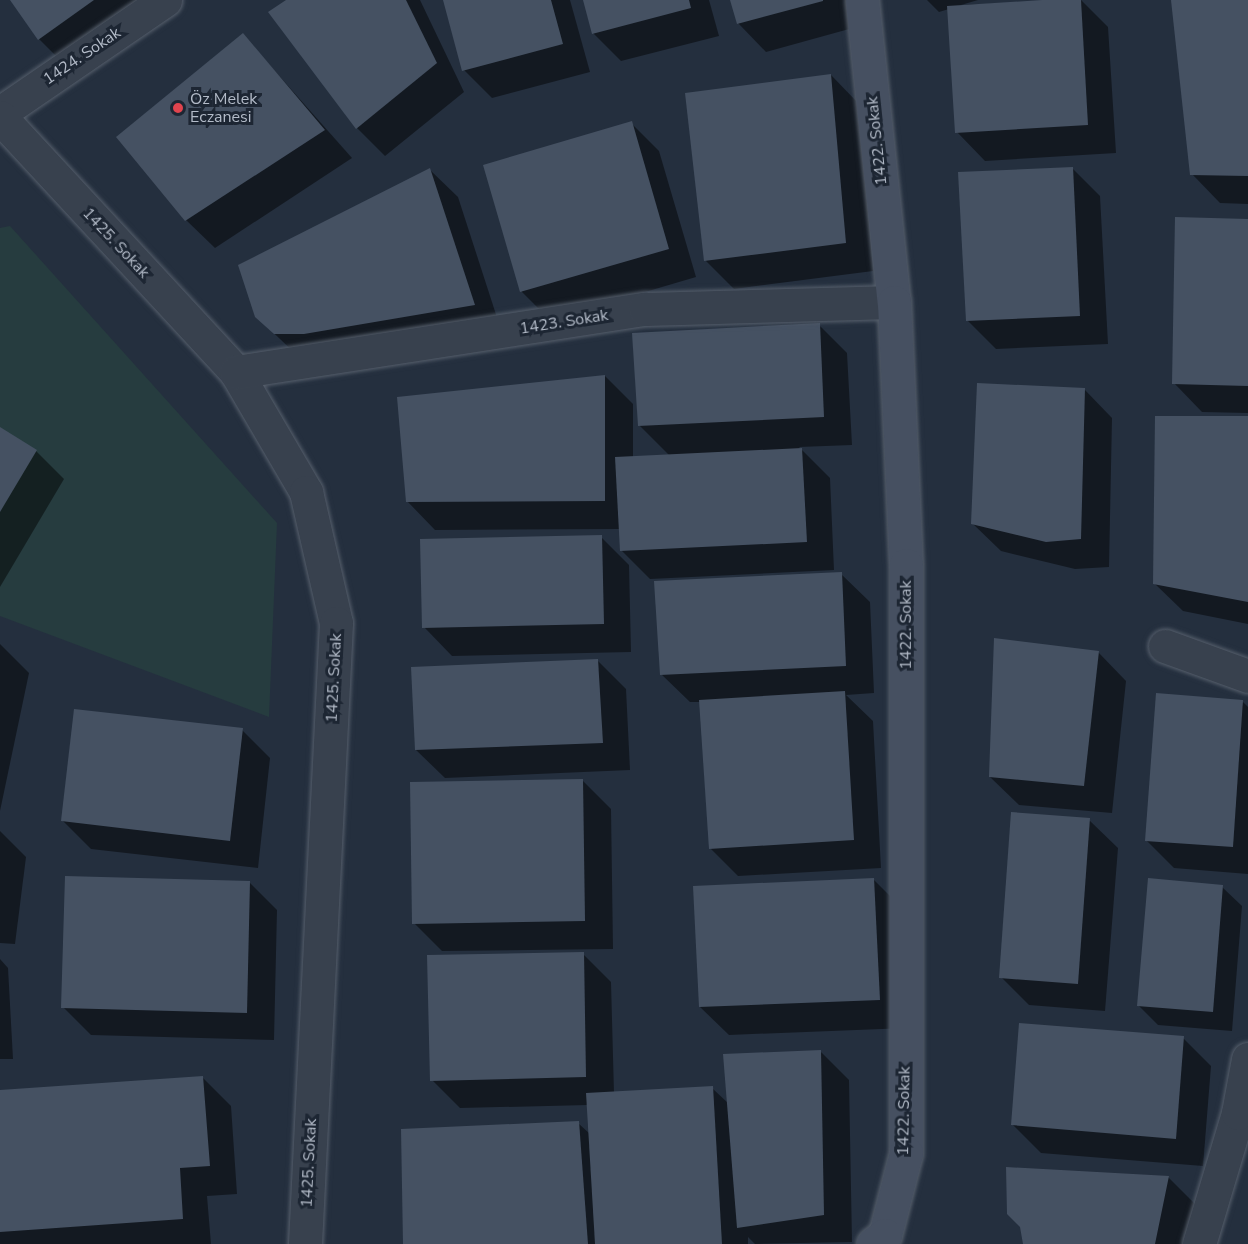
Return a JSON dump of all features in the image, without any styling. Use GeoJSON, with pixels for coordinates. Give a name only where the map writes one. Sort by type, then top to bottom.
{"type":"FeatureCollection","features":[{"type":"Feature","properties":{"kind":"street","name":"1424. Sokak"},"geometry":{"type":"LineString","coordinates":[[0,113],[165,0]]}},
{"type":"Feature","properties":{"kind":"street","name":"1422. Sokak"},"geometry":{"type":"LineString","coordinates":[[862,0],[894,302],[906,565],[906,1153],[885,1235],[873,1244]]}},
{"type":"Feature","properties":{"kind":"street","name":"1425. Sokak"},"geometry":{"type":"LineString","coordinates":[[0,117],[237,372],[306,492],[336,623],[304,1244]]}},
{"type":"Feature","properties":{"kind":"street","name":"1423. Sokak"},"geometry":{"type":"LineString","coordinates":[[237,372],[645,309],[894,302]]}},
{"type":"Feature","properties":{"kind":"street"},"geometry":{"type":"LineString","coordinates":[[1165,646],[1248,676]]}},
{"type":"Feature","properties":{"kind":"street"},"geometry":{"type":"LineString","coordinates":[[1199,1244],[1238,1113],[1248,1059]]}},
{"type":"Feature","properties":{"kind":"green space"},"geometry":{"type":"Polygon","coordinates":[[[10,226],[277,523],[269,717],[0,616],[0,228],[10,226]]]}},
{"type":"Feature","properties":{"kind":"building"},"geometry":{"type":"Polygon","coordinates":[[[10,0],[94,0],[38,40],[10,0]]]}},
{"type":"Feature","properties":{"kind":"building"},"geometry":{"type":"Polygon","coordinates":[[[286,0],[406,0],[437,63],[356,129],[268,12],[286,0]]]}},
{"type":"Feature","properties":{"kind":"building"},"geometry":{"type":"Polygon","coordinates":[[[443,0],[551,0],[563,44],[462,71],[443,0]]]}},
{"type":"Feature","properties":{"kind":"building"},"geometry":{"type":"Polygon","coordinates":[[[583,0],[689,0],[691,8],[592,34],[583,0]]]}},
{"type":"Feature","properties":{"kind":"building"},"geometry":{"type":"Polygon","coordinates":[[[730,0],[823,0],[823,1],[737,24],[730,0]]]}},
{"type":"Feature","properties":{"kind":"building"},"geometry":{"type":"Polygon","coordinates":[[[1081,0],[1088,125],[955,133],[947,6],[1081,0]]]}},
{"type":"Feature","properties":{"kind":"building"},"geometry":{"type":"Polygon","coordinates":[[[1171,0],[1248,0],[1248,176],[1190,175],[1171,0]]]}},
{"type":"Feature","properties":{"kind":"building"},"geometry":{"type":"Polygon","coordinates":[[[243,33],[325,130],[185,221],[116,137],[243,33]]]}},
{"type":"Feature","properties":{"kind":"building"},"geometry":{"type":"Polygon","coordinates":[[[831,74],[846,243],[704,261],[685,93],[831,74]]]}},
{"type":"Feature","properties":{"kind":"building"},"geometry":{"type":"Polygon","coordinates":[[[632,121],[669,249],[520,292],[483,165],[632,121]]]}},
{"type":"Feature","properties":{"kind":"building"},"geometry":{"type":"Polygon","coordinates":[[[1073,167],[1080,316],[966,321],[958,172],[1073,167]]]}},
{"type":"Feature","properties":{"kind":"building"},"geometry":{"type":"Polygon","coordinates":[[[430,168],[475,305],[304,334],[274,334],[255,317],[238,265],[430,168]]]}},
{"type":"Feature","properties":{"kind":"building"},"geometry":{"type":"Polygon","coordinates":[[[1175,217],[1248,219],[1248,386],[1172,384],[1175,217]]]}},
{"type":"Feature","properties":{"kind":"building"},"geometry":{"type":"Polygon","coordinates":[[[820,323],[824,417],[638,426],[632,333],[820,323]]]}},
{"type":"Feature","properties":{"kind":"building"},"geometry":{"type":"Polygon","coordinates":[[[605,375],[605,501],[406,502],[397,397],[605,375]]]}},
{"type":"Feature","properties":{"kind":"building"},"geometry":{"type":"Polygon","coordinates":[[[977,383],[1085,388],[1081,539],[1046,542],[971,524],[977,383]]]}},
{"type":"Feature","properties":{"kind":"building"},"geometry":{"type":"Polygon","coordinates":[[[1155,416],[1248,416],[1248,602],[1153,584],[1155,416]]]}},
{"type":"Feature","properties":{"kind":"building"},"geometry":{"type":"Polygon","coordinates":[[[0,427],[37,450],[0,512],[0,427]]]}},
{"type":"Feature","properties":{"kind":"building"},"geometry":{"type":"Polygon","coordinates":[[[802,448],[807,542],[620,551],[615,457],[802,448]]]}},
{"type":"Feature","properties":{"kind":"building"},"geometry":{"type":"Polygon","coordinates":[[[602,535],[604,624],[422,628],[420,539],[602,535]]]}},
{"type":"Feature","properties":{"kind":"building"},"geometry":{"type":"Polygon","coordinates":[[[842,572],[846,666],[660,675],[654,581],[842,572]]]}},
{"type":"Feature","properties":{"kind":"building"},"geometry":{"type":"Polygon","coordinates":[[[994,638],[1099,651],[1084,786],[989,777],[994,638]]]}},
{"type":"Feature","properties":{"kind":"building"},"geometry":{"type":"Polygon","coordinates":[[[598,659],[603,743],[415,750],[411,667],[598,659]]]}},
{"type":"Feature","properties":{"kind":"building"},"geometry":{"type":"Polygon","coordinates":[[[845,691],[854,840],[709,849],[699,700],[845,691]]]}},
{"type":"Feature","properties":{"kind":"building"},"geometry":{"type":"Polygon","coordinates":[[[1156,693],[1243,700],[1233,847],[1145,841],[1156,693]]]}},
{"type":"Feature","properties":{"kind":"building"},"geometry":{"type":"Polygon","coordinates":[[[74,709],[243,728],[230,841],[61,821],[74,709]]]}},
{"type":"Feature","properties":{"kind":"building"},"geometry":{"type":"Polygon","coordinates":[[[583,779],[585,921],[412,924],[410,782],[583,779]]]}},
{"type":"Feature","properties":{"kind":"building"},"geometry":{"type":"Polygon","coordinates":[[[1011,812],[1090,818],[1078,984],[999,978],[1011,812]]]}},
{"type":"Feature","properties":{"kind":"building"},"geometry":{"type":"Polygon","coordinates":[[[65,876],[250,881],[247,1013],[61,1008],[65,876]]]}},
{"type":"Feature","properties":{"kind":"building"},"geometry":{"type":"Polygon","coordinates":[[[874,878],[880,1000],[699,1007],[693,886],[874,878]]]}},
{"type":"Feature","properties":{"kind":"building"},"geometry":{"type":"Polygon","coordinates":[[[1148,878],[1223,885],[1213,1012],[1137,1006],[1148,878]]]}},
{"type":"Feature","properties":{"kind":"building"},"geometry":{"type":"Polygon","coordinates":[[[584,952],[586,1077],[430,1081],[427,955],[584,952]]]}},
{"type":"Feature","properties":{"kind":"building"},"geometry":{"type":"Polygon","coordinates":[[[1019,1023],[1184,1036],[1176,1139],[1011,1125],[1019,1023]]]}},
{"type":"Feature","properties":{"kind":"building"},"geometry":{"type":"Polygon","coordinates":[[[821,1050],[824,1215],[737,1228],[723,1054],[821,1050]]]}},
{"type":"Feature","properties":{"kind":"building"},"geometry":{"type":"Polygon","coordinates":[[[203,1076],[210,1166],[180,1168],[183,1219],[0,1232],[0,1090],[203,1076]]]}},
{"type":"Feature","properties":{"kind":"building"},"geometry":{"type":"Polygon","coordinates":[[[713,1086],[722,1244],[595,1244],[586,1093],[713,1086]]]}},
{"type":"Feature","properties":{"kind":"building"},"geometry":{"type":"Polygon","coordinates":[[[579,1121],[588,1244],[403,1244],[401,1129],[579,1121]]]}},
{"type":"Feature","properties":{"kind":"building"},"geometry":{"type":"Polygon","coordinates":[[[1006,1167],[1169,1176],[1155,1244],[1023,1244],[1020,1227],[1007,1214],[1006,1167]]]}},
{"type":"Feature","properties":{"kind":"place","name":"Öz Melek Eczanesi"},"geometry":{"type":"Point","coordinates":[178,108]}}]}
